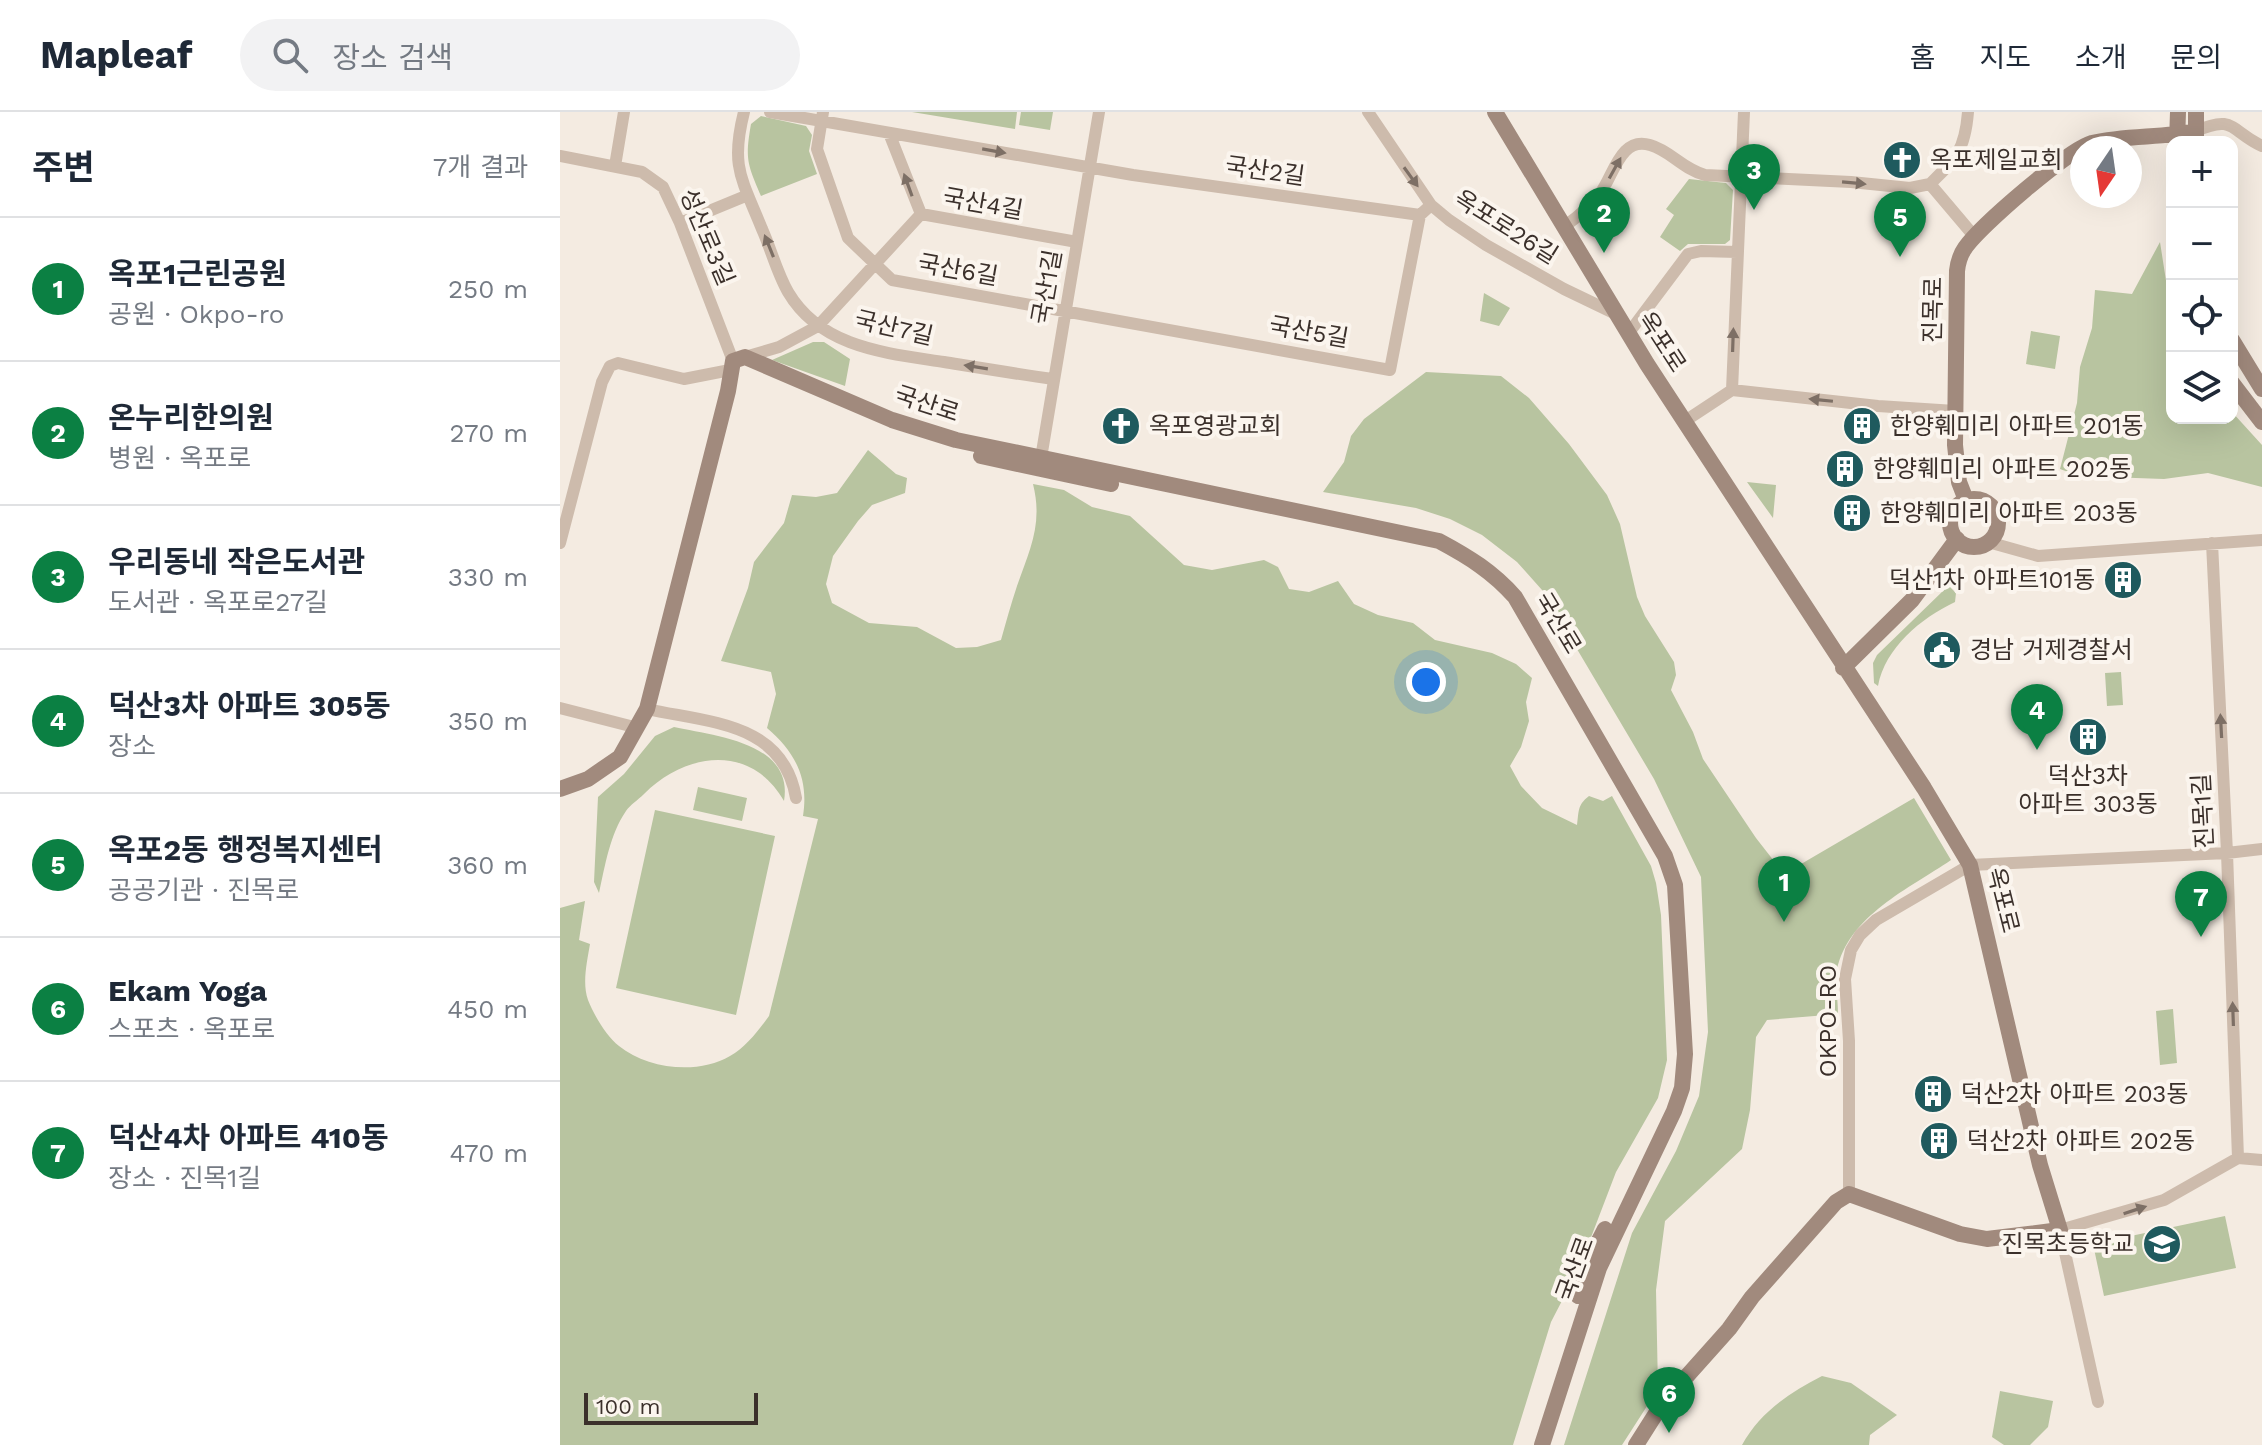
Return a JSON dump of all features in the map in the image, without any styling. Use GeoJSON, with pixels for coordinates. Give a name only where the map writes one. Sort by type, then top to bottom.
{"type":"FeatureCollection","features":[{"type":"Feature","properties":{"kind":"street"},"geometry":{"type":"LineString","coordinates":[[615,166],[624,112]]}},
{"type":"Feature","properties":{"kind":"street","name":"국산7길"},"geometry":{"type":"LineString","coordinates":[[744,112],[736,158],[748,195],[788,291],[818,326],[842,340],[877,351],[1053,379]]}},
{"type":"Feature","properties":{"kind":"street","name":"국산2길"},"geometry":{"type":"LineString","coordinates":[[770,112],[822,117],[889,133],[1089,167],[1420,215]]}},
{"type":"Feature","properties":{"kind":"street","name":"국산1길"},"geometry":{"type":"LineString","coordinates":[[1040,464],[1099,112]]}},
{"type":"Feature","properties":{"kind":"street","name":"옥포로26길"},"geometry":{"type":"LineString","coordinates":[[1368,112],[1431,205],[1486,245],[1616,314]]}},
{"type":"Feature","properties":{"kind":"street","name":"옥포로"},"geometry":{"type":"LineString","coordinates":[[1495,112],[1628,334],[1924,788],[1970,865],[2040,1165],[2060,1230]]}},
{"type":"Feature","properties":{"kind":"street"},"geometry":{"type":"LineString","coordinates":[[1732,390],[1744,112]]}},
{"type":"Feature","properties":{"kind":"street"},"geometry":{"type":"LineString","coordinates":[[1565,226],[1582,214],[1602,190],[1625,151],[1641,143],[1666,152],[1688,170],[1705,175],[1910,188],[1930,184],[1955,160],[1966,136],[1968,112]]}},
{"type":"Feature","properties":{"kind":"street"},"geometry":{"type":"LineString","coordinates":[[2177,136],[2178,112]]}},
{"type":"Feature","properties":{"kind":"street"},"geometry":{"type":"LineString","coordinates":[[2196,112],[2196,136]]}},
{"type":"Feature","properties":{"kind":"street","name":"국산6길"},"geometry":{"type":"LineString","coordinates":[[822,117],[817,149],[848,238],[892,280],[1065,311]]}},
{"type":"Feature","properties":{"kind":"street"},"geometry":{"type":"LineString","coordinates":[[2197,136],[2230,118],[2249,140],[2262,146]]}},
{"type":"Feature","properties":{"kind":"street","name":"국산4길"},"geometry":{"type":"LineString","coordinates":[[889,133],[921,214],[1077,242]]}},
{"type":"Feature","properties":{"kind":"street","name":"진목로"},"geometry":{"type":"LineString","coordinates":[[1966,500],[1959,482],[1955,411],[1957,265],[1964,249],[1974,236],[2080,147],[2122,138],[2166,138]]}},
{"type":"Feature","properties":{"kind":"street","name":"성산로3길"},"geometry":{"type":"LineString","coordinates":[[560,156],[642,172],[663,187],[736,363]]}},
{"type":"Feature","properties":{"kind":"street"},"geometry":{"type":"LineString","coordinates":[[1930,184],[1974,236]]}},
{"type":"Feature","properties":{"kind":"street"},"geometry":{"type":"LineString","coordinates":[[680,223],[748,195]]}},
{"type":"Feature","properties":{"kind":"street"},"geometry":{"type":"LineString","coordinates":[[1420,215],[1431,205]]}},
{"type":"Feature","properties":{"kind":"street"},"geometry":{"type":"LineString","coordinates":[[560,543],[602,382],[610,366],[618,363],[684,379],[779,347],[818,326],[921,214]]}},
{"type":"Feature","properties":{"kind":"street","name":"국산5길"},"geometry":{"type":"LineString","coordinates":[[1065,311],[1390,370],[1420,215]]}},
{"type":"Feature","properties":{"kind":"street"},"geometry":{"type":"LineString","coordinates":[[1628,334],[1688,254],[1701,251],[1737,252]]}},
{"type":"Feature","properties":{"kind":"street"},"geometry":{"type":"LineString","coordinates":[[2238,350],[2262,389]]}},
{"type":"Feature","properties":{"kind":"street"},"geometry":{"type":"LineString","coordinates":[[560,789],[588,779],[620,757],[647,709],[736,363]]}},
{"type":"Feature","properties":{"kind":"street","name":"국산로"},"geometry":{"type":"LineString","coordinates":[[736,363],[887,428],[1434,548],[1467,564],[1491,581],[1512,607],[1658,858],[1667,885],[1677,1046],[1673,1082],[1619,1204],[1589,1260],[1532,1445]]}},
{"type":"Feature","properties":{"kind":"street"},"geometry":{"type":"LineString","coordinates":[[1685,421],[1732,390],[1955,411]]}},
{"type":"Feature","properties":{"kind":"street"},"geometry":{"type":"LineString","coordinates":[[2238,391],[2262,422]]}},
{"type":"Feature","properties":{"kind":"street","name":"국산로"},"geometry":{"type":"LineString","coordinates":[[1040,464],[1439,541],[1472,558],[1498,577],[1522,607],[1665,856],[1675,885],[1685,1054],[1682,1088],[1599,1268],[1542,1445]]}},
{"type":"Feature","properties":{"kind":"street"},"geometry":{"type":"LineString","coordinates":[[1988,542],[1997,530],[1997,515],[1988,503],[1966,500],[1959,504],[1950,525],[1957,539],[1968,546],[1988,542],[2038,556],[2262,540]]}},
{"type":"Feature","properties":{"kind":"street"},"geometry":{"type":"LineString","coordinates":[[1843,668],[1912,600],[1957,539]]}},
{"type":"Feature","properties":{"kind":"street","name":"진목1길"},"geometry":{"type":"LineString","coordinates":[[2212,543],[2238,1158]]}},
{"type":"Feature","properties":{"kind":"street"},"geometry":{"type":"LineString","coordinates":[[560,708],[638,728]]}},
{"type":"Feature","properties":{"kind":"street"},"geometry":{"type":"LineString","coordinates":[[647,709],[752,734],[770,745],[783,760],[793,779],[796,798]]}},
{"type":"Feature","properties":{"kind":"street"},"geometry":{"type":"LineString","coordinates":[[1970,865],[2262,849]]}},
{"type":"Feature","properties":{"kind":"street","name":"OKPO-RO"},"geometry":{"type":"LineString","coordinates":[[1849,1194],[1849,1041],[1845,979],[1851,950],[1860,935],[1876,920],[1970,865]]}},
{"type":"Feature","properties":{"kind":"street"},"geometry":{"type":"LineString","coordinates":[[1636,1445],[1662,1404],[1729,1329],[1752,1297],[1836,1202],[1849,1194],[1923,1221],[1987,1239],[2060,1230],[2164,1200],[2238,1158],[2262,1160]]}},
{"type":"Feature","properties":{"kind":"street"},"geometry":{"type":"LineString","coordinates":[[2060,1230],[2098,1402]]}},
{"type":"Feature","properties":{"kind":"green space"},"geometry":{"type":"Polygon","coordinates":[[[912,112],[1017,112],[1015,129],[912,112]]]}},
{"type":"Feature","properties":{"kind":"green space"},"geometry":{"type":"Polygon","coordinates":[[[1021,112],[1053,112],[1050,130],[1019,125],[1021,112]]]}},
{"type":"Feature","properties":{"kind":"green space"},"geometry":{"type":"Polygon","coordinates":[[[761,116],[806,126],[812,135],[809,151],[817,174],[761,196],[750,168],[748,145],[751,124],[761,116]]]}},
{"type":"Feature","properties":{"kind":"green space"},"geometry":{"type":"Polygon","coordinates":[[[1689,179],[1726,183],[1733,190],[1730,240],[1725,244],[1688,244],[1680,251],[1660,237],[1674,215],[1666,209],[1689,179]]]}},
{"type":"Feature","properties":{"kind":"green space"},"geometry":{"type":"Polygon","coordinates":[[[2160,242],[2166,281],[2166,424],[2238,424],[2238,419],[2262,445],[2262,487],[2208,473],[2164,479],[2079,476],[2060,469],[2077,403],[2080,367],[2092,328],[2095,290],[2132,294],[2160,242]]]}},
{"type":"Feature","properties":{"kind":"green space"},"geometry":{"type":"Polygon","coordinates":[[[1484,293],[1510,308],[1499,326],[1480,321],[1484,293]]]}},
{"type":"Feature","properties":{"kind":"green space"},"geometry":{"type":"Polygon","coordinates":[[[2031,331],[2060,336],[2055,369],[2026,364],[2031,331]]]}},
{"type":"Feature","properties":{"kind":"green space"},"geometry":{"type":"Polygon","coordinates":[[[813,342],[824,342],[850,359],[845,386],[772,360],[813,342]]]}},
{"type":"Feature","properties":{"kind":"green space"},"geometry":{"type":"Polygon","coordinates":[[[1426,372],[1501,376],[1529,398],[1607,495],[1620,524],[1637,597],[1645,616],[1674,662],[1676,675],[1671,690],[1703,759],[1784,874],[1914,798],[1951,860],[1883,905],[1854,934],[1843,951],[1837,970],[1838,1014],[1767,1020],[1756,1037],[1750,1110],[1742,1149],[1665,1221],[1656,1290],[1658,1389],[1622,1445],[1564,1445],[1632,1233],[1676,1151],[1699,1096],[1708,1032],[1701,877],[1654,779],[1542,590],[1517,562],[1482,535],[1450,519],[1416,508],[1323,492],[1344,462],[1351,436],[1364,419],[1426,372]]]}},
{"type":"Feature","properties":{"kind":"green space"},"geometry":{"type":"Polygon","coordinates":[[[868,450],[896,474],[907,478],[905,493],[872,505],[858,521],[833,556],[826,584],[832,603],[869,623],[917,627],[956,648],[977,647],[1001,640],[1034,536],[1037,512],[1033,484],[1064,490],[1092,507],[1130,516],[1184,565],[1212,570],[1264,560],[1278,567],[1289,589],[1309,592],[1338,581],[1354,604],[1378,615],[1413,623],[1435,640],[1492,653],[1516,664],[1532,678],[1526,702],[1529,721],[1521,747],[1510,766],[1521,786],[1542,808],[1577,825],[1580,806],[1585,799],[1589,796],[1603,801],[1612,796],[1651,866],[1656,883],[1661,915],[1667,1060],[1658,1098],[1616,1172],[1580,1266],[1551,1322],[1513,1445],[560,1445],[560,908],[585,901],[579,940],[590,944],[585,980],[588,1000],[610,1037],[630,1054],[673,1067],[703,1066],[730,1056],[741,1048],[769,1016],[818,819],[803,816],[804,790],[798,767],[767,728],[776,694],[771,672],[721,661],[748,588],[754,562],[784,523],[792,495],[816,497],[837,493],[868,450]]]}},
{"type":"Feature","properties":{"kind":"green space"},"geometry":{"type":"Polygon","coordinates":[[[1747,482],[1776,485],[1773,518],[1747,482]]]}},
{"type":"Feature","properties":{"kind":"green space"},"geometry":{"type":"Polygon","coordinates":[[[1950,587],[1956,593],[1955,602],[1906,636],[1888,659],[1878,686],[1874,683],[1873,663],[1877,655],[1950,587]]]}},
{"type":"Feature","properties":{"kind":"green space"},"geometry":{"type":"Polygon","coordinates":[[[2121,672],[2123,705],[2107,706],[2105,673],[2121,672]]]}},
{"type":"Feature","properties":{"kind":"green space"},"geometry":{"type":"Polygon","coordinates":[[[674,727],[729,739],[764,754],[777,766],[784,781],[784,801],[770,782],[736,762],[698,762],[679,769],[632,805],[620,820],[599,893],[594,882],[598,797],[624,774],[655,736],[674,727]]]}},
{"type":"Feature","properties":{"kind":"green space"},"geometry":{"type":"Polygon","coordinates":[[[698,787],[747,798],[742,821],[693,810],[698,787]]]}},
{"type":"Feature","properties":{"kind":"green space"},"geometry":{"type":"Polygon","coordinates":[[[655,810],[775,836],[736,1015],[616,988],[655,810]]]}},
{"type":"Feature","properties":{"kind":"green space"},"geometry":{"type":"Polygon","coordinates":[[[2173,1009],[2177,1063],[2160,1065],[2156,1011],[2173,1009]]]}},
{"type":"Feature","properties":{"kind":"green space"},"geometry":{"type":"Polygon","coordinates":[[[2225,1216],[2236,1268],[2104,1296],[2093,1244],[2225,1216]]]}},
{"type":"Feature","properties":{"kind":"green space"},"geometry":{"type":"Polygon","coordinates":[[[1822,1376],[1851,1383],[1897,1415],[1870,1435],[1869,1445],[1742,1445],[1757,1423],[1776,1404],[1822,1376]]]}},
{"type":"Feature","properties":{"kind":"green space"},"geometry":{"type":"Polygon","coordinates":[[[2000,1391],[2053,1401],[2048,1427],[2030,1445],[2004,1445],[1992,1437],[2000,1391]]]}},
{"type":"Feature","properties":{"kind":"place","name":"옥포제일교회"},"geometry":{"type":"Point","coordinates":[1902,160]}},
{"type":"Feature","properties":{"kind":"place","name":"우리동네 작은도서관"},"geometry":{"type":"Point","coordinates":[1754,210]}},
{"type":"Feature","properties":{"kind":"place","name":"온누리한의원"},"geometry":{"type":"Point","coordinates":[1604,253]}},
{"type":"Feature","properties":{"kind":"place","name":"옥포2동 행정복지센터"},"geometry":{"type":"Point","coordinates":[1900,257]}},
{"type":"Feature","properties":{"kind":"place","name":"옥포영광교회"},"geometry":{"type":"Point","coordinates":[1121,426]}},
{"type":"Feature","properties":{"kind":"place","name":"한양훼미리 아파트 201동"},"geometry":{"type":"Point","coordinates":[1862,426]}},
{"type":"Feature","properties":{"kind":"place","name":"한양훼미리 아파트 202동"},"geometry":{"type":"Point","coordinates":[1845,469]}},
{"type":"Feature","properties":{"kind":"place","name":"한양훼미리 아파트 203동"},"geometry":{"type":"Point","coordinates":[1852,513]}},
{"type":"Feature","properties":{"kind":"place","name":"덕산1차 아파트101동"},"geometry":{"type":"Point","coordinates":[2123,580]}},
{"type":"Feature","properties":{"kind":"place","name":"경남 거제경찰서"},"geometry":{"type":"Point","coordinates":[1942,650]}},
{"type":"Feature","properties":{"kind":"place","name":"덕산3차 아파트 303동"},"geometry":{"type":"Point","coordinates":[2088,737]}},
{"type":"Feature","properties":{"kind":"place","name":"덕산3차 아파트 305동"},"geometry":{"type":"Point","coordinates":[2037,750]}},
{"type":"Feature","properties":{"kind":"place","name":"옥포1근린공원"},"geometry":{"type":"Point","coordinates":[1784,922]}},
{"type":"Feature","properties":{"kind":"place","name":"덕산4차 아파트 410동"},"geometry":{"type":"Point","coordinates":[2201,937]}},
{"type":"Feature","properties":{"kind":"place","name":"덕산2차 아파트 203동"},"geometry":{"type":"Point","coordinates":[1933,1094]}},
{"type":"Feature","properties":{"kind":"place","name":"덕산2차 아파트 202동"},"geometry":{"type":"Point","coordinates":[1939,1141]}},
{"type":"Feature","properties":{"kind":"place","name":"진목초등학교"},"geometry":{"type":"Point","coordinates":[2162,1244]}},
{"type":"Feature","properties":{"kind":"place","name":"Ekam Yoga"},"geometry":{"type":"Point","coordinates":[1669,1433]}}]}
